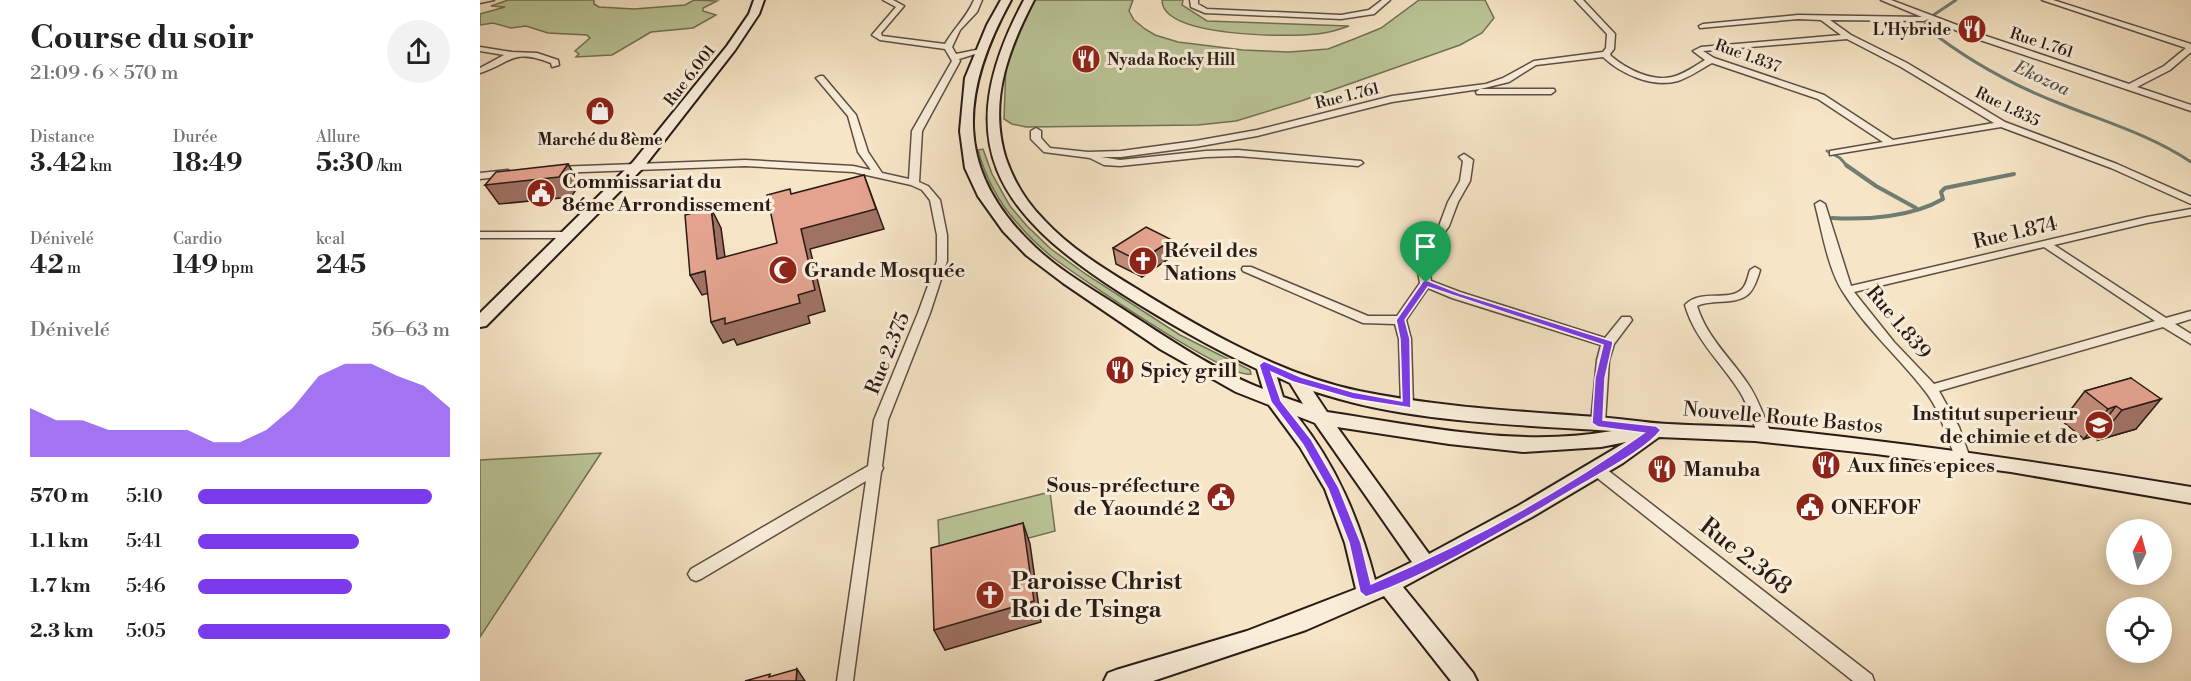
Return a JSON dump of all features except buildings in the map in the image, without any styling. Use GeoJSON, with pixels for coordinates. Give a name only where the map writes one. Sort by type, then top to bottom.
{"type":"FeatureCollection","features":[{"type":"Feature","properties":{"kind":"main road","name":"Rue 6.001"},"geometry":{"type":"LineString","coordinates":[[480,322],[638,165],[731,48],[754,14],[759,0]]}},
{"type":"Feature","properties":{"kind":"main road"},"geometry":{"type":"LineString","coordinates":[[1006,0],[981,51],[971,78],[967,98],[967,140],[972,168],[984,196],[1008,228],[1031,252],[1068,280],[1166,345],[1242,388],[1321,418],[1449,437],[1523,445],[1591,441],[1656,430]]}},
{"type":"Feature","properties":{"kind":"main road"},"geometry":{"type":"LineString","coordinates":[[1029,0],[1003,49],[995,82],[994,126],[1001,163],[1026,207],[1045,229],[1072,253],[1191,329],[1297,380],[1353,396],[1484,416],[1598,423],[1656,430]]}},
{"type":"Feature","properties":{"kind":"main road"},"geometry":{"type":"LineString","coordinates":[[1264,365],[1276,402],[1307,442],[1334,488],[1355,543],[1377,588],[1465,681]]}},
{"type":"Feature","properties":{"kind":"main road"},"geometry":{"type":"LineString","coordinates":[[1297,380],[1321,418],[1426,566]]}},
{"type":"Feature","properties":{"kind":"main road"},"geometry":{"type":"LineString","coordinates":[[1116,681],[1249,640],[1324,612],[1426,566],[1520,515],[1627,452],[1656,430]]}},
{"type":"Feature","properties":{"kind":"main road","name":"Nouvelle Route Bastos"},"geometry":{"type":"LineString","coordinates":[[1656,430],[1765,435],[1963,458],[2191,495]]}},
{"type":"Feature","properties":{"kind":"street"},"geometry":{"type":"LineString","coordinates":[[480,1],[490,0]]}},
{"type":"Feature","properties":{"kind":"street"},"geometry":{"type":"LineString","coordinates":[[887,0],[900,6],[876,36],[948,46]]}},
{"type":"Feature","properties":{"kind":"street"},"geometry":{"type":"LineString","coordinates":[[914,183],[917,131],[956,61],[948,46],[957,29],[973,12],[978,0]]}},
{"type":"Feature","properties":{"kind":"street"},"geometry":{"type":"LineString","coordinates":[[1194,0],[1194,5],[1205,11],[1341,17],[1371,12],[1386,0]]}},
{"type":"Feature","properties":{"kind":"street"},"geometry":{"type":"LineString","coordinates":[[1579,0],[1611,34],[1610,50],[1605,54],[1621,68],[1659,82],[1677,79],[1711,60]]}},
{"type":"Feature","properties":{"kind":"street","name":"Rue 1.761"},"geometry":{"type":"LineString","coordinates":[[1885,0],[1931,19],[2191,108]]}},
{"type":"Feature","properties":{"kind":"street"},"geometry":{"type":"LineString","coordinates":[[2046,0],[2191,48]]}},
{"type":"Feature","properties":{"kind":"street"},"geometry":{"type":"LineString","coordinates":[[2062,6],[2077,0]]}},
{"type":"Feature","properties":{"kind":"street"},"geometry":{"type":"LineString","coordinates":[[1703,26],[1782,18],[1931,19]]}},
{"type":"Feature","properties":{"kind":"street","name":"Rue 1.835"},"geometry":{"type":"LineString","coordinates":[[1822,18],[1848,37],[1904,65],[2002,124],[2114,166],[2191,201]]}},
{"type":"Feature","properties":{"kind":"street","name":"Rue 1.837"},"geometry":{"type":"LineString","coordinates":[[1848,37],[1697,50],[1711,60],[1821,97],[1891,143]]}},
{"type":"Feature","properties":{"kind":"street"},"geometry":{"type":"LineString","coordinates":[[2131,87],[2168,68],[2191,48]]}},
{"type":"Feature","properties":{"kind":"street"},"geometry":{"type":"LineString","coordinates":[[480,49],[537,55],[555,64]]}},
{"type":"Feature","properties":{"kind":"street"},"geometry":{"type":"LineString","coordinates":[[955,57],[981,51]]}},
{"type":"Feature","properties":{"kind":"street"},"geometry":{"type":"LineString","coordinates":[[480,71],[512,54]]}},
{"type":"Feature","properties":{"kind":"street","name":"Rue 1.761"},"geometry":{"type":"LineString","coordinates":[[1036,131],[1036,138],[1047,150],[1088,155],[1132,152],[1257,133],[1392,99],[1459,90],[1506,80],[1534,63],[1605,54]]}},
{"type":"Feature","properties":{"kind":"street"},"geometry":{"type":"LineString","coordinates":[[820,78],[852,115],[863,152],[878,174]]}},
{"type":"Feature","properties":{"kind":"street"},"geometry":{"type":"LineString","coordinates":[[1459,90],[1551,91]]}},
{"type":"Feature","properties":{"kind":"street"},"geometry":{"type":"LineString","coordinates":[[1833,153],[2002,124]]}},
{"type":"Feature","properties":{"kind":"street"},"geometry":{"type":"LineString","coordinates":[[1088,155],[1104,162],[1120,163],[1238,153],[1358,163]]}},
{"type":"Feature","properties":{"kind":"street"},"geometry":{"type":"LineString","coordinates":[[1407,405],[1405,339],[1400,320],[1426,283],[1424,272],[1436,237],[1444,226],[1453,202],[1465,181],[1468,160],[1464,157]]}},
{"type":"Feature","properties":{"kind":"street","name":"Rue 2.375"},"geometry":{"type":"LineString","coordinates":[[548,171],[638,165],[746,163],[853,169],[914,183],[925,188],[934,200],[942,235],[942,261],[881,420],[845,681]]}},
{"type":"Feature","properties":{"kind":"street"},"geometry":{"type":"LineString","coordinates":[[480,176],[514,172]]}},
{"type":"Feature","properties":{"kind":"street","name":"Rue 1.839"},"geometry":{"type":"LineString","coordinates":[[1820,204],[1847,290],[1890,345],[1931,389],[1952,427],[1963,458]]}},
{"type":"Feature","properties":{"kind":"street","name":"Rue 1.874"},"geometry":{"type":"LineString","coordinates":[[1847,290],[2191,212]]}},
{"type":"Feature","properties":{"kind":"street"},"geometry":{"type":"LineString","coordinates":[[480,236],[567,235]]}},
{"type":"Feature","properties":{"kind":"street"},"geometry":{"type":"LineString","coordinates":[[2046,244],[2191,340]]}},
{"type":"Feature","properties":{"kind":"street"},"geometry":{"type":"LineString","coordinates":[[1247,269],[1367,320],[1400,320]]}},
{"type":"Feature","properties":{"kind":"street"},"geometry":{"type":"LineString","coordinates":[[1755,270],[1749,288],[1741,295],[1697,300],[1691,305],[1693,317],[1706,343],[1725,363],[1751,399],[1765,435]]}},
{"type":"Feature","properties":{"kind":"street"},"geometry":{"type":"LineString","coordinates":[[1426,283],[1456,295],[1608,343]]}},
{"type":"Feature","properties":{"kind":"street"},"geometry":{"type":"LineString","coordinates":[[1931,389],[2191,315]]}},
{"type":"Feature","properties":{"kind":"street"},"geometry":{"type":"LineString","coordinates":[[1598,423],[1600,378],[1608,343],[1626,320]]}},
{"type":"Feature","properties":{"kind":"street"},"geometry":{"type":"LineString","coordinates":[[696,574],[876,468]]}},
{"type":"Feature","properties":{"kind":"street","name":"Rue 2.368"},"geometry":{"type":"LineString","coordinates":[[1596,469],[1866,681]]}},
{"type":"Feature","properties":{"kind":"green space"},"geometry":{"type":"Polygon","coordinates":[[[508,0],[594,0],[594,4],[599,7],[634,9],[685,5],[694,0],[717,1],[703,8],[703,11],[716,15],[693,28],[651,32],[612,55],[576,57],[579,54],[575,51],[590,38],[587,35],[548,33],[526,26],[511,28],[493,23],[480,25],[480,14],[505,7],[491,6],[508,0]]]}},
{"type":"Feature","properties":{"kind":"green space"},"geometry":{"type":"Polygon","coordinates":[[[1034,0],[1133,0],[1129,11],[1134,20],[1155,35],[1178,42],[1243,50],[1289,52],[1328,49],[1354,39],[1381,28],[1419,0],[1485,0],[1494,18],[1482,33],[1460,45],[1301,101],[1236,121],[1198,125],[1026,127],[1012,124],[1004,119],[1006,64],[1012,44],[1034,0]]]}},
{"type":"Feature","properties":{"kind":"green space"},"geometry":{"type":"Polygon","coordinates":[[[1162,0],[1183,0],[1182,5],[1207,21],[1349,26],[1325,33],[1303,35],[1256,35],[1229,32],[1182,22],[1168,12],[1162,0]]]}},
{"type":"Feature","properties":{"kind":"green space"},"geometry":{"type":"Polygon","coordinates":[[[983,149],[992,174],[1010,206],[1051,249],[1180,335],[1250,370],[1251,374],[1237,371],[1214,361],[1185,345],[1052,257],[1012,217],[1000,200],[981,160],[978,150],[983,149]]]}},
{"type":"Feature","properties":{"kind":"green space"},"geometry":{"type":"Polygon","coordinates":[[[601,453],[480,637],[480,460],[601,453]]]}},
{"type":"Feature","properties":{"kind":"green space"},"geometry":{"type":"Polygon","coordinates":[[[1050,492],[1055,531],[940,562],[938,520],[1050,492]]]}},
{"type":"Feature","properties":{"kind":"waterway","name":"Ekozoa"},"geometry":{"type":"LineString","coordinates":[[1956,0],[1932,16],[1924,26],[1955,49],[2004,78],[2038,95],[2159,143],[2191,162]]}},
{"type":"Feature","properties":{"kind":"waterway"},"geometry":{"type":"LineString","coordinates":[[1827,151],[1840,158],[1847,165]]}},
{"type":"Feature","properties":{"kind":"waterway"},"geometry":{"type":"LineString","coordinates":[[1847,165],[1876,186],[1916,208]]}},
{"type":"Feature","properties":{"kind":"waterway"},"geometry":{"type":"LineString","coordinates":[[1832,218],[1874,218],[1918,210],[1943,199],[1941,192],[1945,188],[2014,174]]}},
{"type":"Feature","properties":{"kind":"place","name":"L'Hybride"},"geometry":{"type":"Point","coordinates":[1972,29]}},
{"type":"Feature","properties":{"kind":"place","name":"Nyada Rocky Hill"},"geometry":{"type":"Point","coordinates":[1086,59]}},
{"type":"Feature","properties":{"kind":"place","name":"Marché du 8ème"},"geometry":{"type":"Point","coordinates":[600,111]}},
{"type":"Feature","properties":{"kind":"place","name":"Commissariat du 8éme Arrondissement"},"geometry":{"type":"Point","coordinates":[541,193]}},
{"type":"Feature","properties":{"kind":"place","name":"Réveil des Nations"},"geometry":{"type":"Point","coordinates":[1143,261]}},
{"type":"Feature","properties":{"kind":"place","name":"Grande Mosquée"},"geometry":{"type":"Point","coordinates":[783,270]}},
{"type":"Feature","properties":{"kind":"place","name":"Spicy grill"},"geometry":{"type":"Point","coordinates":[1120,370]}},
{"type":"Feature","properties":{"kind":"place","name":"Institut superieur de chimie et de"},"geometry":{"type":"Point","coordinates":[2099,425]}},
{"type":"Feature","properties":{"kind":"place","name":"Aux fines epices"},"geometry":{"type":"Point","coordinates":[1826,465]}},
{"type":"Feature","properties":{"kind":"place","name":"Manuba"},"geometry":{"type":"Point","coordinates":[1662,469]}},
{"type":"Feature","properties":{"kind":"place","name":"Sous-préfecture de Yaoundé 2"},"geometry":{"type":"Point","coordinates":[1221,497]}},
{"type":"Feature","properties":{"kind":"place","name":"ONEFOF"},"geometry":{"type":"Point","coordinates":[1810,507]}},
{"type":"Feature","properties":{"kind":"place","name":"Paroisse Christ Roi de Tsinga"},"geometry":{"type":"Point","coordinates":[990,595]}},
{"type":"Feature","properties":{"kind":"route"},"geometry":{"type":"LineString","coordinates":[[1426,283],[1456,295],[1608,343],[1600,378],[1598,423],[1656,430],[1618,457],[1520,515],[1426,566],[1366,592],[1355,543],[1334,488],[1307,442],[1276,402],[1264,365],[1297,380],[1353,396],[1407,405],[1405,339],[1400,320],[1426,283]]}}]}
